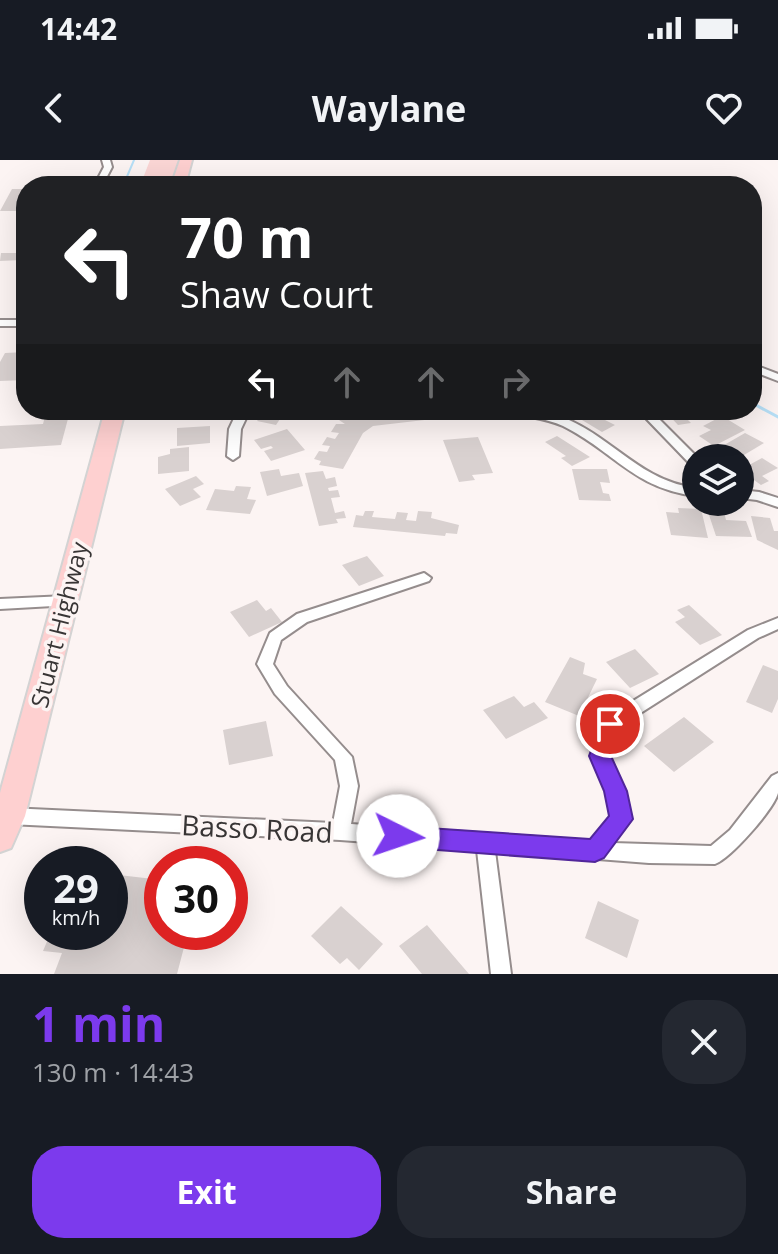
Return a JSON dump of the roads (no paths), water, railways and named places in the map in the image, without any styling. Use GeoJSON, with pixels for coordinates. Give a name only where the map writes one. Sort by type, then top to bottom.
{"type":"FeatureCollection","features":[{"type":"Feature","properties":{"kind":"highway","name":"Stuart Highway"},"geometry":{"type":"LineString","coordinates":[[4,827],[112,420]]}},
{"type":"Feature","properties":{"kind":"street"},"geometry":{"type":"LineString","coordinates":[[233,456],[235,429],[239,420]]}},
{"type":"Feature","properties":{"kind":"street"},"geometry":{"type":"LineString","coordinates":[[554,420],[600,443],[656,485],[682,492]]}},
{"type":"Feature","properties":{"kind":"street"},"geometry":{"type":"LineString","coordinates":[[654,420],[682,449]]}},
{"type":"Feature","properties":{"kind":"street"},"geometry":{"type":"LineString","coordinates":[[754,495],[778,503]]}},
{"type":"Feature","properties":{"kind":"street"},"geometry":{"type":"LineString","coordinates":[[340,832],[349,786],[343,757],[281,690],[265,664],[275,637],[302,618],[424,578]]}},
{"type":"Feature","properties":{"kind":"street"},"geometry":{"type":"LineString","coordinates":[[0,604],[66,601]]}},
{"type":"Feature","properties":{"kind":"street"},"geometry":{"type":"LineString","coordinates":[[595,851],[622,819],[616,791],[600,756],[610,724],[753,634],[778,623]]}},
{"type":"Feature","properties":{"kind":"street","name":"Basso Road"},"geometry":{"type":"LineString","coordinates":[[4,827],[340,832],[595,851],[715,855],[737,836],[778,781]]}},
{"type":"Feature","properties":{"kind":"street"},"geometry":{"type":"LineString","coordinates":[[485,843],[501,974]]}},
{"type":"Feature","properties":{"kind":"waterway"},"geometry":{"type":"LineString","coordinates":[[127,176],[134,160]]}},
{"type":"Feature","properties":{"kind":"waterway"},"geometry":{"type":"LineString","coordinates":[[762,408],[778,417]]}}]}
